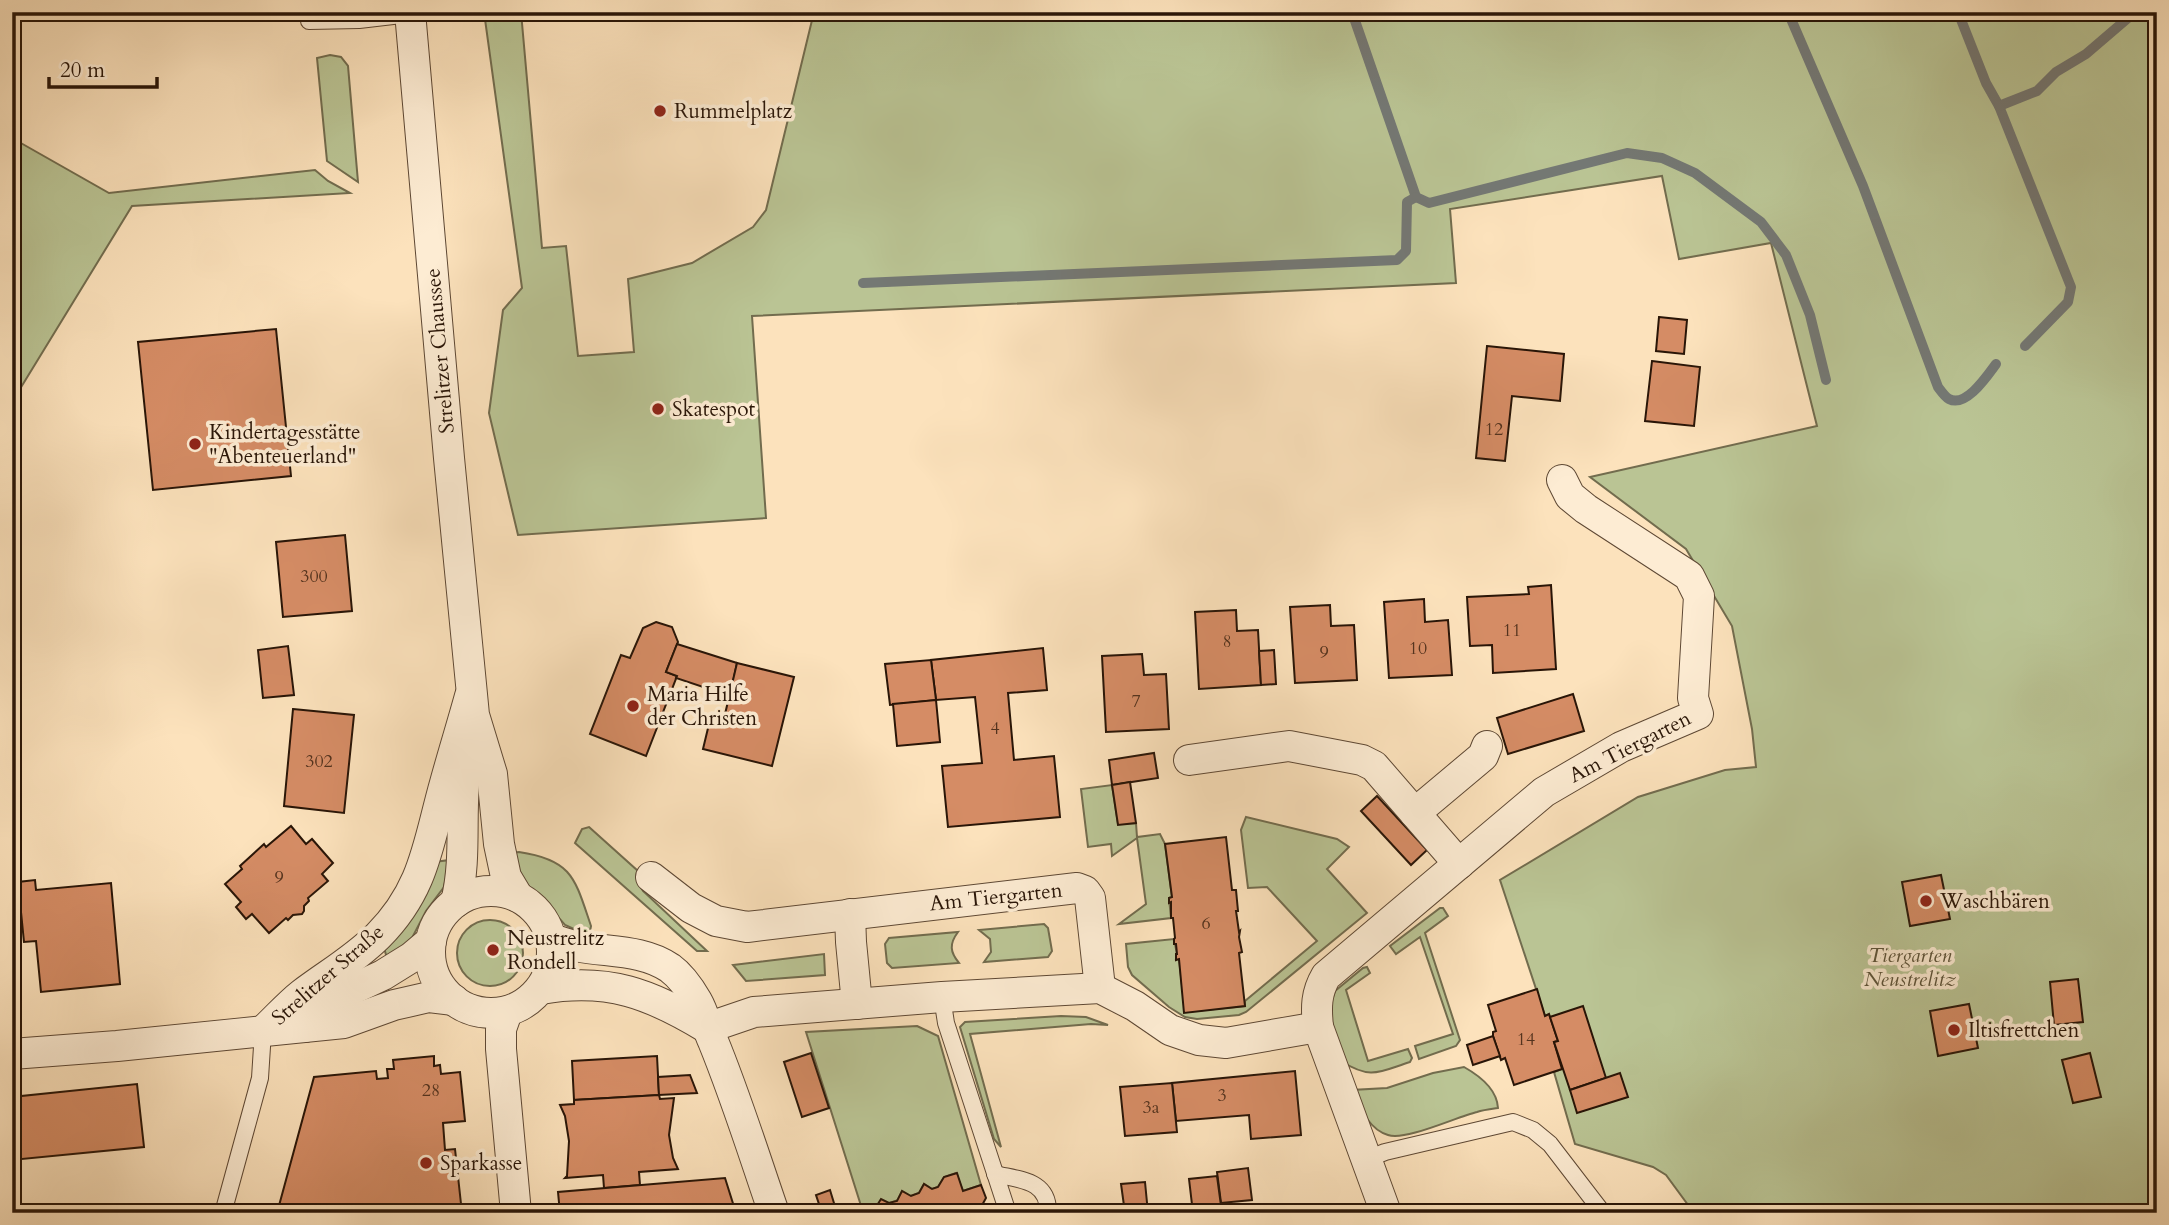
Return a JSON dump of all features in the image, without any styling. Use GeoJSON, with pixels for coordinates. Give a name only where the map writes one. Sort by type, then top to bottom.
{"type":"FeatureCollection","features":[{"type":"Feature","properties":{"kind":"street","name":"Strelitzer Chaussee"},"geometry":{"type":"LineString","coordinates":[[410,13],[473,702]]}},
{"type":"Feature","properties":{"kind":"street","name":"Am Tiergarten"},"geometry":{"type":"LineString","coordinates":[[1386,1213],[1318,1027],[1318,989],[1326,976],[1544,792],[1621,747],[1698,714],[1693,698],[1699,596],[1689,576],[1586,509],[1570,496],[1562,480]]}},
{"type":"Feature","properties":{"kind":"street"},"geometry":{"type":"LineString","coordinates":[[473,702],[492,774],[499,844],[506,877],[518,897]]}},
{"type":"Feature","properties":{"kind":"street"},"geometry":{"type":"LineString","coordinates":[[456,902],[461,883],[463,778],[473,702]]}},
{"type":"Feature","properties":{"kind":"street","name":"Strelitzer Straße"},"geometry":{"type":"LineString","coordinates":[[263,1031],[299,997],[378,936],[406,901],[425,861],[444,785],[473,702]]}},
{"type":"Feature","properties":{"kind":"street"},"geometry":{"type":"LineString","coordinates":[[1189,760],[1289,746],[1362,760],[1374,766],[1459,864]]}},
{"type":"Feature","properties":{"kind":"street"},"geometry":{"type":"LineString","coordinates":[[1415,813],[1483,756],[1486,746]]}},
{"type":"Feature","properties":{"kind":"street","name":"Am Tiergarten"},"geometry":{"type":"LineString","coordinates":[[651,877],[704,915],[716,921],[747,927],[1077,888],[1085,891],[1090,898],[1100,988]]}},
{"type":"Feature","properties":{"kind":"street"},"geometry":{"type":"LineString","coordinates":[[487,891],[518,897],[529,903],[540,915],[551,938],[552,962],[548,976],[532,999],[508,1012],[492,1014],[467,1009],[454,1000],[439,984],[434,974],[430,952],[436,927],[445,912],[456,902],[472,894],[487,891]]}},
{"type":"Feature","properties":{"kind":"street"},"geometry":{"type":"LineString","coordinates":[[850,914],[850,943],[857,1004]]}},
{"type":"Feature","properties":{"kind":"street"},"geometry":{"type":"LineString","coordinates":[[551,938],[568,946],[642,957],[670,968],[684,982],[698,1002],[774,1213]]}},
{"type":"Feature","properties":{"kind":"street"},"geometry":{"type":"LineString","coordinates":[[305,1027],[334,998],[383,975],[431,941]]}},
{"type":"Feature","properties":{"kind":"street"},"geometry":{"type":"LineString","coordinates":[[541,989],[565,985],[628,990],[651,998],[708,1028],[754,1012],[1100,988],[1135,1006],[1170,1030],[1199,1040],[1226,1043],[1318,1027]]}},
{"type":"Feature","properties":{"kind":"street"},"geometry":{"type":"LineString","coordinates":[[12,1054],[344,1023],[394,1005],[429,997],[454,1000]]}},
{"type":"Feature","properties":{"kind":"street"},"geometry":{"type":"LineString","coordinates":[[508,1012],[501,1029],[500,1049],[516,1213]]}},
{"type":"Feature","properties":{"kind":"lane"},"geometry":{"type":"LineString","coordinates":[[309,21],[359,20],[410,13]]}},
{"type":"Feature","properties":{"kind":"lane"},"geometry":{"type":"LineString","coordinates":[[942,998],[946,1023],[1008,1213]]}},
{"type":"Feature","properties":{"kind":"lane","name":"Strelitzer Straße"},"geometry":{"type":"LineString","coordinates":[[223,1213],[260,1078],[263,1031]]}},
{"type":"Feature","properties":{"kind":"lane"},"geometry":{"type":"LineString","coordinates":[[1367,1159],[1385,1152],[1513,1122],[1533,1130],[1550,1143],[1603,1213]]}},
{"type":"Feature","properties":{"kind":"lane"},"geometry":{"type":"LineString","coordinates":[[995,1174],[1040,1187],[1048,1213]]}},
{"type":"Feature","properties":{"kind":"green space","name":"Tiergarten Neustrelitz"},"geometry":{"type":"Polygon","coordinates":[[[484,12],[521,12],[542,248],[566,246],[578,356],[634,352],[628,279],[692,263],[753,227],[766,210],[814,12],[2157,12],[2157,1213],[1694,1213],[1666,1175],[1653,1167],[1575,1144],[1554,1072],[1562,1069],[1554,1042],[1558,1040],[1549,1015],[1545,1016],[1500,880],[1638,797],[1725,770],[1756,767],[1752,729],[1732,626],[1686,549],[1590,477],[1817,426],[1771,243],[1679,259],[1662,176],[1450,209],[1456,283],[752,316],[766,518],[518,535],[489,413],[503,310],[522,288],[484,12]]]}},
{"type":"Feature","properties":{"kind":"green space"},"geometry":{"type":"Polygon","coordinates":[[[330,55],[341,57],[348,66],[358,182],[327,161],[317,58],[330,55]]]}},
{"type":"Feature","properties":{"kind":"green space"},"geometry":{"type":"Polygon","coordinates":[[[12,138],[109,193],[315,170],[350,193],[132,206],[12,402],[12,138]]]}},
{"type":"Feature","properties":{"kind":"green space"},"geometry":{"type":"Polygon","coordinates":[[[1112,785],[1118,824],[1136,823],[1137,837],[1160,834],[1165,844],[1172,897],[1169,898],[1171,918],[1119,924],[1146,904],[1137,838],[1112,856],[1111,844],[1088,847],[1081,789],[1112,785]]]}},
{"type":"Feature","properties":{"kind":"green space"},"geometry":{"type":"Polygon","coordinates":[[[1246,817],[1337,839],[1349,847],[1327,869],[1367,913],[1246,1012],[1197,1019],[1185,1017],[1132,975],[1128,967],[1126,944],[1174,939],[1185,1012],[1245,1006],[1245,1001],[1317,941],[1267,887],[1248,888],[1241,830],[1246,817]]]}},
{"type":"Feature","properties":{"kind":"green space"},"geometry":{"type":"Polygon","coordinates":[[[589,827],[638,871],[638,881],[643,891],[707,951],[697,951],[575,843],[582,829],[589,827]]]}},
{"type":"Feature","properties":{"kind":"green space"},"geometry":{"type":"Polygon","coordinates":[[[519,852],[551,860],[569,874],[581,896],[591,926],[590,931],[585,934],[565,925],[527,885],[510,853],[519,852]]]}},
{"type":"Feature","properties":{"kind":"green space"},"geometry":{"type":"Polygon","coordinates":[[[450,860],[444,887],[426,911],[412,938],[388,962],[383,944],[434,862],[450,860]]]}},
{"type":"Feature","properties":{"kind":"green space"},"geometry":{"type":"Polygon","coordinates":[[[1443,908],[1448,916],[1425,933],[1460,1040],[1456,1046],[1419,1059],[1415,1046],[1453,1034],[1420,937],[1396,954],[1390,946],[1443,908]]]}},
{"type":"Feature","properties":{"kind":"green space"},"geometry":{"type":"Polygon","coordinates":[[[490,920],[503,923],[513,930],[520,940],[523,953],[520,966],[513,976],[503,983],[490,986],[477,983],[467,976],[460,966],[457,953],[460,940],[467,930],[477,923],[490,920]]]}},
{"type":"Feature","properties":{"kind":"green space"},"geometry":{"type":"Polygon","coordinates":[[[1044,924],[1048,928],[1052,951],[1048,957],[984,962],[991,952],[990,939],[979,930],[1044,924]]]}},
{"type":"Feature","properties":{"kind":"green space"},"geometry":{"type":"Polygon","coordinates":[[[958,932],[952,948],[959,963],[892,968],[887,963],[885,944],[889,938],[958,932]]]}},
{"type":"Feature","properties":{"kind":"green space"},"geometry":{"type":"Polygon","coordinates":[[[824,954],[825,975],[746,981],[733,965],[824,954]]]}},
{"type":"Feature","properties":{"kind":"green space"},"geometry":{"type":"Polygon","coordinates":[[[1367,967],[1370,973],[1346,990],[1368,1061],[1408,1049],[1412,1058],[1410,1062],[1375,1072],[1360,1071],[1341,1061],[1327,1014],[1335,991],[1367,967]]]}},
{"type":"Feature","properties":{"kind":"green space"},"geometry":{"type":"Polygon","coordinates":[[[1086,1017],[1108,1025],[1091,1024],[970,1034],[1001,1147],[994,1139],[960,1027],[965,1022],[1086,1017]]]}},
{"type":"Feature","properties":{"kind":"green space"},"geometry":{"type":"Polygon","coordinates":[[[917,1026],[938,1036],[981,1185],[963,1191],[956,1173],[944,1177],[938,1187],[932,1189],[924,1184],[919,1193],[863,1212],[806,1032],[917,1026]]]}},
{"type":"Feature","properties":{"kind":"green space"},"geometry":{"type":"Polygon","coordinates":[[[1464,1067],[1491,1089],[1498,1108],[1479,1111],[1407,1135],[1388,1135],[1375,1128],[1352,1090],[1387,1088],[1433,1073],[1464,1067]]]}},
{"type":"Feature","properties":{"kind":"building"},"geometry":{"type":"Polygon","coordinates":[[[1659,317],[1687,320],[1684,354],[1656,351],[1659,317]]]}},
{"type":"Feature","properties":{"kind":"building"},"geometry":{"type":"Polygon","coordinates":[[[276,329],[291,476],[153,490],[138,342],[276,329]]]}},
{"type":"Feature","properties":{"kind":"building"},"geometry":{"type":"Polygon","coordinates":[[[1487,346],[1564,354],[1560,401],[1512,396],[1505,461],[1476,458],[1487,346]]]}},
{"type":"Feature","properties":{"kind":"building"},"geometry":{"type":"Polygon","coordinates":[[[1652,361],[1700,367],[1694,426],[1645,421],[1652,361]]]}},
{"type":"Feature","properties":{"kind":"building"},"geometry":{"type":"Polygon","coordinates":[[[345,535],[352,611],[283,617],[276,542],[345,535]]]}},
{"type":"Feature","properties":{"kind":"building"},"geometry":{"type":"Polygon","coordinates":[[[1551,585],[1556,669],[1493,673],[1492,645],[1470,646],[1467,597],[1529,594],[1528,587],[1551,585]]]}},
{"type":"Feature","properties":{"kind":"building"},"geometry":{"type":"Polygon","coordinates":[[[1424,599],[1425,622],[1448,620],[1452,675],[1389,678],[1384,602],[1424,599]]]}},
{"type":"Feature","properties":{"kind":"building"},"geometry":{"type":"Polygon","coordinates":[[[1330,605],[1331,626],[1354,625],[1357,680],[1295,683],[1290,607],[1330,605]]]}},
{"type":"Feature","properties":{"kind":"building"},"geometry":{"type":"Polygon","coordinates":[[[1236,610],[1237,631],[1258,630],[1261,685],[1199,689],[1195,612],[1236,610]]]}},
{"type":"Feature","properties":{"kind":"building","name":"Maria Hilfe der Christen"},"geometry":{"type":"Polygon","coordinates":[[[656,622],[672,627],[678,642],[666,672],[677,676],[646,756],[590,734],[621,655],[630,658],[643,628],[656,622]]]}},
{"type":"Feature","properties":{"kind":"building"},"geometry":{"type":"Polygon","coordinates":[[[677,644],[737,663],[730,696],[676,678],[677,676],[666,672],[677,644]]]}},
{"type":"Feature","properties":{"kind":"building"},"geometry":{"type":"Polygon","coordinates":[[[288,646],[294,695],[263,698],[258,650],[288,646]]]}},
{"type":"Feature","properties":{"kind":"building"},"geometry":{"type":"Polygon","coordinates":[[[1043,648],[1047,690],[1008,693],[1014,760],[1054,756],[1060,817],[948,827],[942,766],[982,763],[975,697],[936,700],[931,660],[1043,648]]]}},
{"type":"Feature","properties":{"kind":"building"},"geometry":{"type":"Polygon","coordinates":[[[1274,650],[1276,684],[1261,685],[1259,651],[1274,650]]]}},
{"type":"Feature","properties":{"kind":"building"},"geometry":{"type":"Polygon","coordinates":[[[1142,654],[1144,675],[1166,674],[1169,729],[1106,732],[1102,656],[1142,654]]]}},
{"type":"Feature","properties":{"kind":"building"},"geometry":{"type":"Polygon","coordinates":[[[931,660],[936,700],[890,705],[885,664],[931,660]]]}},
{"type":"Feature","properties":{"kind":"building"},"geometry":{"type":"Polygon","coordinates":[[[737,663],[794,677],[772,766],[703,749],[709,724],[722,727],[737,663]]]}},
{"type":"Feature","properties":{"kind":"building"},"geometry":{"type":"Polygon","coordinates":[[[1573,694],[1584,731],[1508,754],[1497,718],[1573,694]]]}},
{"type":"Feature","properties":{"kind":"building"},"geometry":{"type":"Polygon","coordinates":[[[936,700],[940,742],[897,746],[893,704],[936,700]]]}},
{"type":"Feature","properties":{"kind":"building"},"geometry":{"type":"Polygon","coordinates":[[[293,709],[354,715],[344,813],[284,806],[293,709]]]}},
{"type":"Feature","properties":{"kind":"building"},"geometry":{"type":"Polygon","coordinates":[[[1154,753],[1158,778],[1112,785],[1109,760],[1154,753]]]}},
{"type":"Feature","properties":{"kind":"building"},"geometry":{"type":"Polygon","coordinates":[[[1130,782],[1136,823],[1118,825],[1112,785],[1130,782]]]}},
{"type":"Feature","properties":{"kind":"building"},"geometry":{"type":"Polygon","coordinates":[[[1377,796],[1427,850],[1411,865],[1361,811],[1377,796]]]}},
{"type":"Feature","properties":{"kind":"building"},"geometry":{"type":"Polygon","coordinates":[[[291,826],[306,844],[312,839],[333,863],[322,874],[328,881],[308,898],[302,914],[293,915],[288,920],[286,918],[269,933],[252,914],[246,919],[236,907],[241,902],[225,884],[264,844],[266,847],[291,826]]]}},
{"type":"Feature","properties":{"kind":"building"},"geometry":{"type":"Polygon","coordinates":[[[1226,837],[1232,890],[1236,890],[1245,1006],[1184,1013],[1179,959],[1176,960],[1171,902],[1169,903],[1169,898],[1172,897],[1165,844],[1226,837]]]}},
{"type":"Feature","properties":{"kind":"building","name":"Waschbären"},"geometry":{"type":"Polygon","coordinates":[[[1941,875],[1950,919],[1910,926],[1902,882],[1941,875]]]}},
{"type":"Feature","properties":{"kind":"building"},"geometry":{"type":"Polygon","coordinates":[[[35,880],[36,890],[111,883],[120,984],[41,992],[36,941],[24,942],[18,882],[35,880]]]}},
{"type":"Feature","properties":{"kind":"building"},"geometry":{"type":"Polygon","coordinates":[[[2078,979],[2083,1022],[2054,1025],[2050,982],[2078,979]]]}},
{"type":"Feature","properties":{"kind":"building"},"geometry":{"type":"Polygon","coordinates":[[[1537,989],[1545,1016],[1549,1014],[1558,1041],[1554,1042],[1562,1069],[1514,1085],[1505,1058],[1501,1060],[1493,1036],[1496,1031],[1488,1005],[1537,989]]]}},
{"type":"Feature","properties":{"kind":"building","name":"Iltisfrettchen"},"geometry":{"type":"Polygon","coordinates":[[[1969,1004],[1978,1048],[1938,1056],[1930,1011],[1969,1004]]]}},
{"type":"Feature","properties":{"kind":"building"},"geometry":{"type":"Polygon","coordinates":[[[1583,1006],[1606,1078],[1570,1090],[1554,1042],[1558,1041],[1550,1017],[1583,1006]]]}},
{"type":"Feature","properties":{"kind":"building"},"geometry":{"type":"Polygon","coordinates":[[[1493,1036],[1500,1056],[1473,1065],[1467,1045],[1493,1036]]]}},
{"type":"Feature","properties":{"kind":"building"},"geometry":{"type":"Polygon","coordinates":[[[811,1053],[829,1108],[802,1117],[784,1062],[811,1053]]]}},
{"type":"Feature","properties":{"kind":"building"},"geometry":{"type":"Polygon","coordinates":[[[2090,1053],[2101,1097],[2073,1103],[2062,1060],[2090,1053]]]}},
{"type":"Feature","properties":{"kind":"building"},"geometry":{"type":"Polygon","coordinates":[[[434,1056],[434,1066],[440,1065],[441,1074],[460,1072],[465,1121],[443,1123],[445,1150],[455,1149],[462,1213],[277,1213],[314,1077],[376,1071],[377,1079],[388,1078],[387,1069],[394,1069],[393,1060],[434,1056]]]}},
{"type":"Feature","properties":{"kind":"building"},"geometry":{"type":"Polygon","coordinates":[[[657,1056],[659,1095],[574,1100],[572,1061],[657,1056]]]}},
{"type":"Feature","properties":{"kind":"building"},"geometry":{"type":"Polygon","coordinates":[[[1295,1071],[1301,1135],[1251,1139],[1249,1115],[1176,1121],[1172,1083],[1295,1071]]]}},
{"type":"Feature","properties":{"kind":"building"},"geometry":{"type":"Polygon","coordinates":[[[1620,1073],[1628,1097],[1577,1113],[1570,1090],[1620,1073]]]}},
{"type":"Feature","properties":{"kind":"building"},"geometry":{"type":"Polygon","coordinates":[[[690,1075],[697,1093],[659,1095],[658,1077],[690,1075]]]}},
{"type":"Feature","properties":{"kind":"building"},"geometry":{"type":"Polygon","coordinates":[[[1172,1083],[1177,1132],[1125,1136],[1120,1087],[1172,1083]]]}},
{"type":"Feature","properties":{"kind":"building"},"geometry":{"type":"Polygon","coordinates":[[[137,1084],[144,1147],[12,1160],[12,1097],[137,1084]]]}},
{"type":"Feature","properties":{"kind":"building"},"geometry":{"type":"Polygon","coordinates":[[[659,1095],[660,1099],[674,1098],[669,1135],[678,1169],[639,1172],[640,1185],[604,1188],[603,1175],[565,1178],[569,1141],[565,1116],[560,1105],[574,1104],[574,1100],[659,1095]]]}},
{"type":"Feature","properties":{"kind":"building"},"geometry":{"type":"Polygon","coordinates":[[[1248,1168],[1252,1200],[1221,1203],[1217,1172],[1248,1168]]]}},
{"type":"Feature","properties":{"kind":"building"},"geometry":{"type":"Polygon","coordinates":[[[957,1173],[963,1191],[981,1185],[986,1198],[980,1209],[981,1213],[869,1213],[868,1210],[876,1207],[881,1199],[889,1203],[897,1201],[902,1191],[911,1196],[919,1193],[924,1184],[932,1189],[938,1187],[944,1177],[957,1173]]]}},
{"type":"Feature","properties":{"kind":"building"},"geometry":{"type":"Polygon","coordinates":[[[1217,1176],[1222,1213],[1193,1213],[1189,1179],[1217,1176]]]}},
{"type":"Feature","properties":{"kind":"building"},"geometry":{"type":"Polygon","coordinates":[[[725,1178],[736,1213],[560,1213],[558,1192],[725,1178]]]}},
{"type":"Feature","properties":{"kind":"building"},"geometry":{"type":"Polygon","coordinates":[[[1145,1182],[1148,1213],[1125,1213],[1121,1184],[1145,1182]]]}},
{"type":"Feature","properties":{"kind":"building"},"geometry":{"type":"Polygon","coordinates":[[[830,1190],[837,1213],[822,1213],[816,1195],[830,1190]]]}},
{"type":"Feature","properties":{"kind":"waterway"},"geometry":{"type":"LineString","coordinates":[[1352,12],[1416,197],[1429,203],[1627,153],[1662,158],[1695,173],[1761,222],[1786,255],[1810,315],[1826,380]]}},
{"type":"Feature","properties":{"kind":"waterway"},"geometry":{"type":"LineString","coordinates":[[1788,12],[1863,186],[1938,387],[1949,399],[1962,399],[1976,389],[1996,364]]}},
{"type":"Feature","properties":{"kind":"waterway"},"geometry":{"type":"LineString","coordinates":[[1958,12],[1986,83],[1999,106],[2071,287],[2068,302],[2025,346]]}},
{"type":"Feature","properties":{"kind":"waterway"},"geometry":{"type":"LineString","coordinates":[[1999,106],[2037,91],[2056,72],[2086,54],[2135,12]]}},
{"type":"Feature","properties":{"kind":"waterway"},"geometry":{"type":"LineString","coordinates":[[863,283],[1397,260],[1406,251],[1407,202],[1416,197]]}},
{"type":"Feature","properties":{"kind":"place","name":"Rummelplatz"},"geometry":{"type":"Point","coordinates":[660,111]}},
{"type":"Feature","properties":{"kind":"place","name":"Skatespot"},"geometry":{"type":"Point","coordinates":[658,409]}},
{"type":"Feature","properties":{"kind":"place","name":"Kindertagesstätte \"Abenteuerland\""},"geometry":{"type":"Point","coordinates":[195,444]}},
{"type":"Feature","properties":{"kind":"place","name":"Maria Hilfe der Christen"},"geometry":{"type":"Point","coordinates":[633,706]}},
{"type":"Feature","properties":{"kind":"place","name":"Waschbären"},"geometry":{"type":"Point","coordinates":[1926,901]}},
{"type":"Feature","properties":{"kind":"place","name":"Neustrelitz Rondell"},"geometry":{"type":"Point","coordinates":[493,950]}},
{"type":"Feature","properties":{"kind":"place","name":"Iltisfrettchen"},"geometry":{"type":"Point","coordinates":[1954,1030]}},
{"type":"Feature","properties":{"kind":"place","name":"Sparkasse"},"geometry":{"type":"Point","coordinates":[426,1163]}}]}
